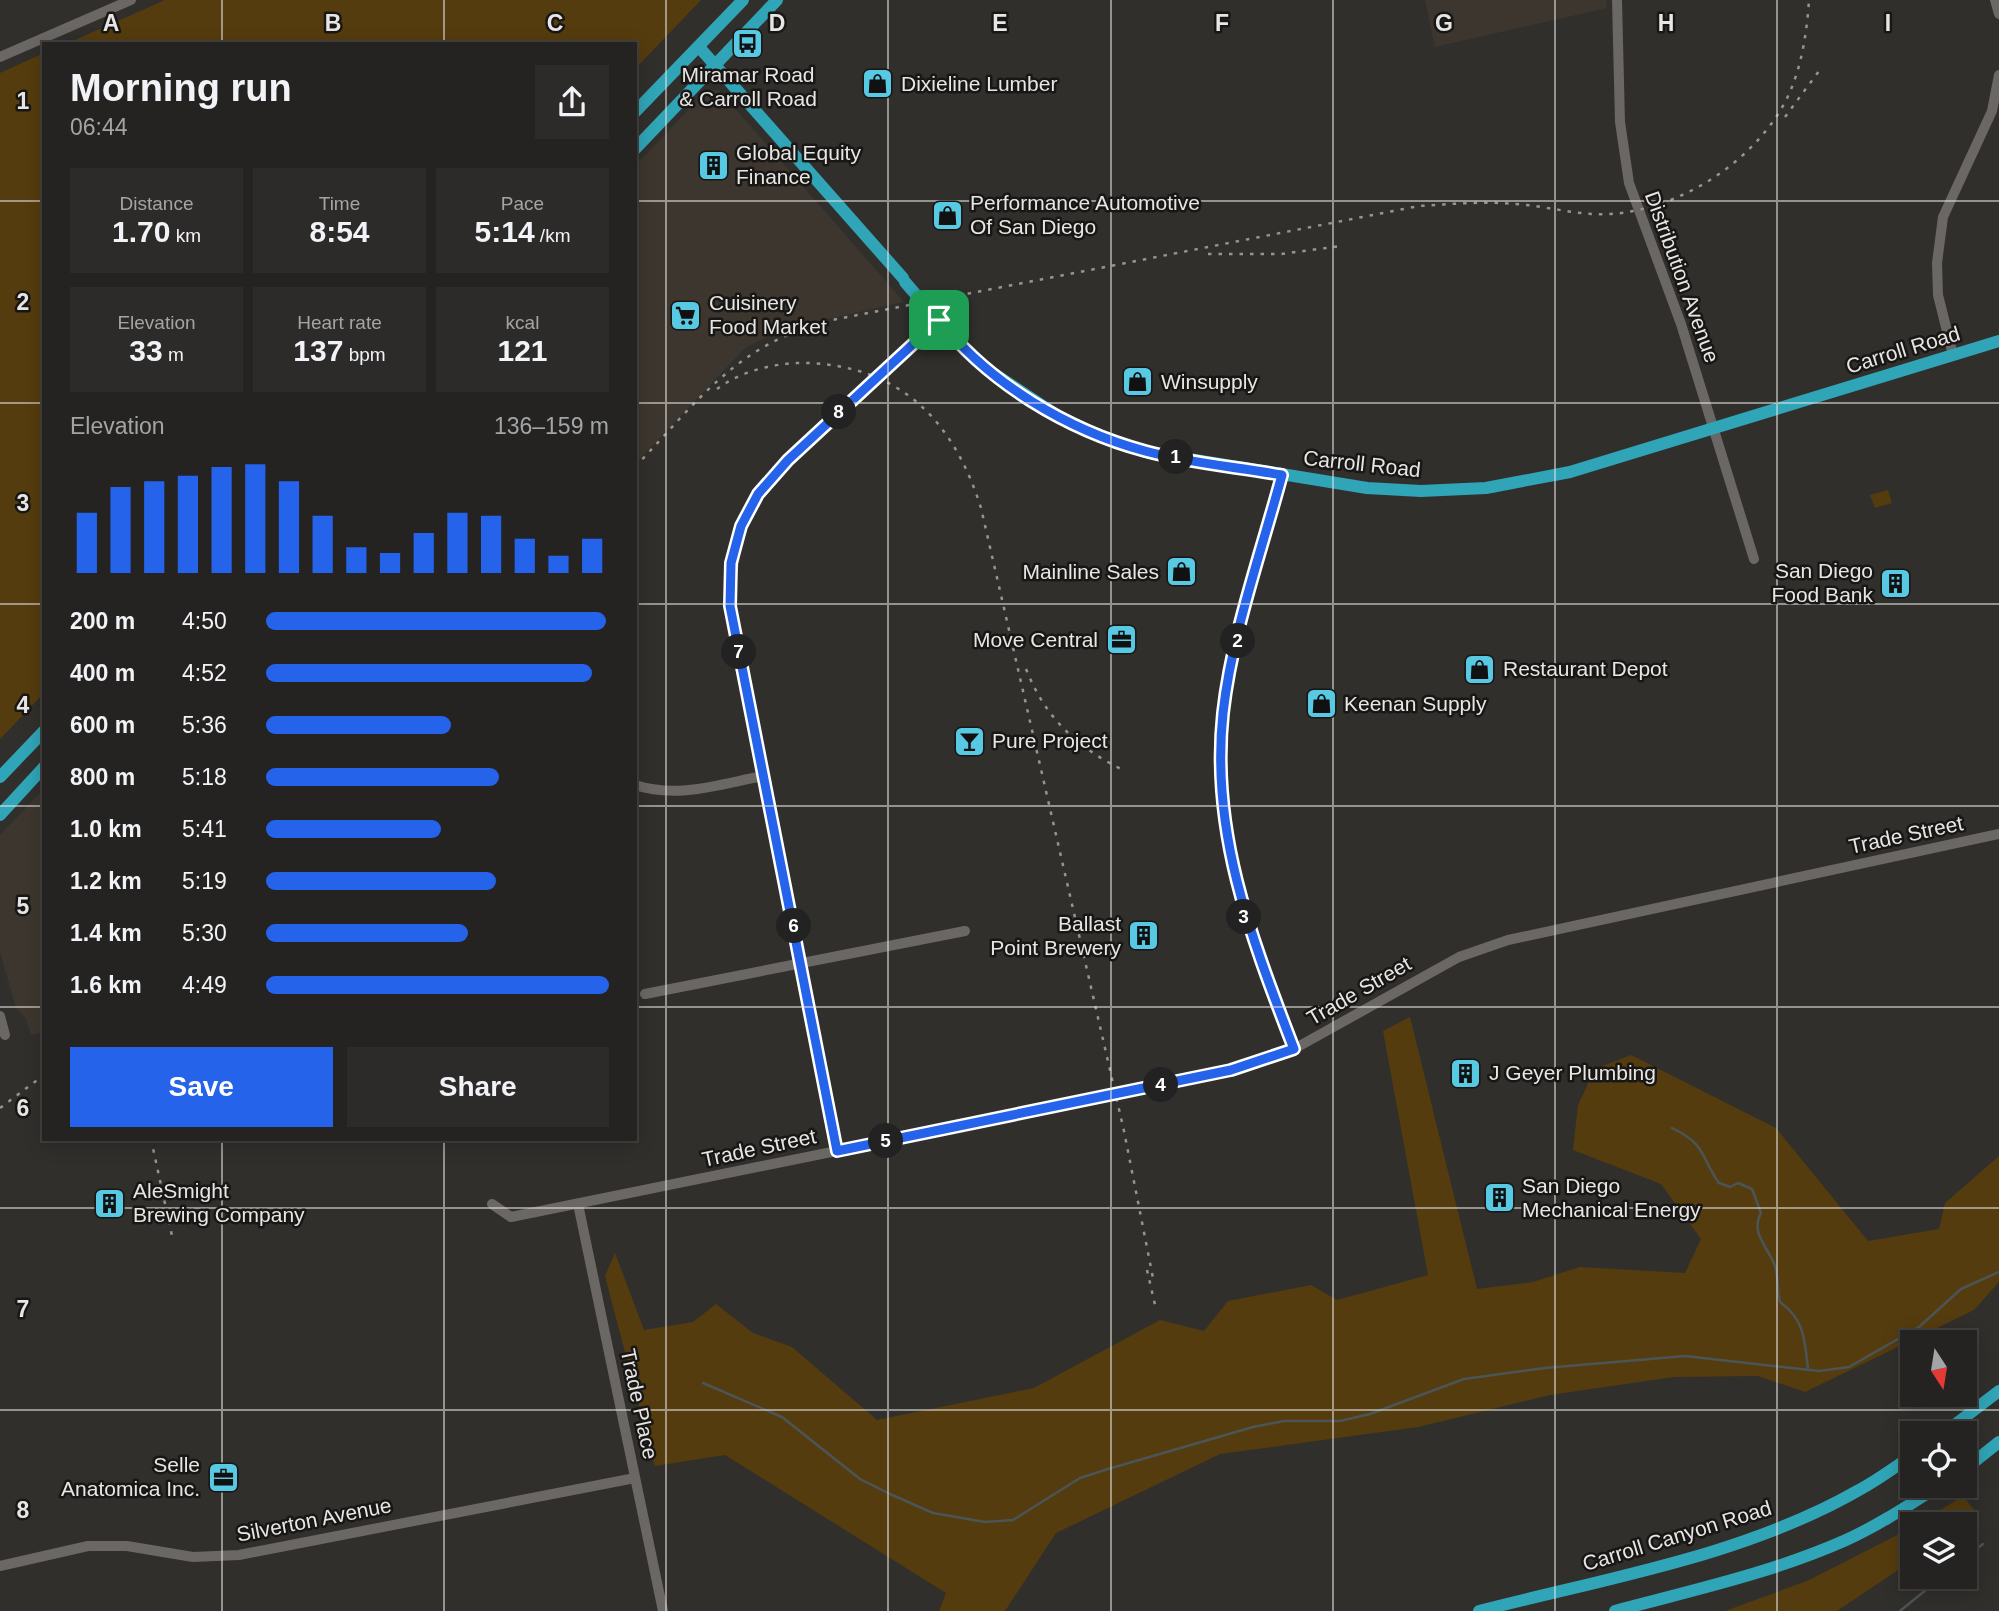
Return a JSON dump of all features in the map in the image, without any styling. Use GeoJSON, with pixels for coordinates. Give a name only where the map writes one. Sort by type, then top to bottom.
{"type":"FeatureCollection","features":[{"type":"Feature","properties":{"kind":"main road"},"geometry":{"type":"LineString","coordinates":[[637,110],[743,0]]}},
{"type":"Feature","properties":{"kind":"main road"},"geometry":{"type":"LineString","coordinates":[[637,147],[777,0]]}},
{"type":"Feature","properties":{"kind":"main road","name":"Carroll Road"},"geometry":{"type":"LineString","coordinates":[[699,47],[717,64],[939,320],[987,369],[1014,390],[1058,416],[1098,435],[1146,452],[1375,488],[1421,491],[1486,488],[1570,472],[1999,341]]}},
{"type":"Feature","properties":{"kind":"main road"},"geometry":{"type":"LineString","coordinates":[[0,778],[42,733]]}},
{"type":"Feature","properties":{"kind":"main road"},"geometry":{"type":"LineString","coordinates":[[0,815],[42,769]]}},
{"type":"Feature","properties":{"kind":"main road"},"geometry":{"type":"LineString","coordinates":[[1960,1421],[1999,1391]]}},
{"type":"Feature","properties":{"kind":"main road"},"geometry":{"type":"LineString","coordinates":[[1977,1459],[1999,1442]]}},
{"type":"Feature","properties":{"kind":"main road","name":"Carroll Canyon Road"},"geometry":{"type":"LineString","coordinates":[[1479,1611],[1653,1567],[1761,1535],[1859,1491],[1900,1464]]}},
{"type":"Feature","properties":{"kind":"main road"},"geometry":{"type":"LineString","coordinates":[[1615,1611],[1775,1568],[1880,1522],[1919,1498]]}},
{"type":"Feature","properties":{"kind":"street"},"geometry":{"type":"LineString","coordinates":[[0,57],[131,0]]}},
{"type":"Feature","properties":{"kind":"street","name":"Distribution Avenue"},"geometry":{"type":"LineString","coordinates":[[1617,0],[1620,122],[1629,183],[1681,324],[1754,559]]}},
{"type":"Feature","properties":{"kind":"street"},"geometry":{"type":"LineString","coordinates":[[1995,0],[1999,14]]}},
{"type":"Feature","properties":{"kind":"street"},"geometry":{"type":"LineString","coordinates":[[1953,355],[1938,295],[1937,263],[1943,217],[1992,111],[1999,75]]}},
{"type":"Feature","properties":{"kind":"street"},"geometry":{"type":"LineString","coordinates":[[837,1151],[730,606],[731,563],[741,526],[758,494],[779,468],[939,320]]}},
{"type":"Feature","properties":{"kind":"street"},"geometry":{"type":"LineString","coordinates":[[1282,475],[1230,668],[1223,714],[1221,776],[1230,857],[1246,922],[1294,1049]]}},
{"type":"Feature","properties":{"kind":"street"},"geometry":{"type":"LineString","coordinates":[[637,786],[654,791],[677,793],[763,776]]}},
{"type":"Feature","properties":{"kind":"street","name":"Trade Street"},"geometry":{"type":"LineString","coordinates":[[492,1204],[511,1217],[1231,1070],[1294,1049],[1460,957],[1508,940],[1999,835]]}},
{"type":"Feature","properties":{"kind":"street"},"geometry":{"type":"LineString","coordinates":[[645,994],[965,930]]}},
{"type":"Feature","properties":{"kind":"street"},"geometry":{"type":"LineString","coordinates":[[0,1016],[5,1035]]}},
{"type":"Feature","properties":{"kind":"street","name":"Trade Place"},"geometry":{"type":"LineString","coordinates":[[578,1204],[663,1611]]}},
{"type":"Feature","properties":{"kind":"street","name":"Silverton Avenue"},"geometry":{"type":"LineString","coordinates":[[0,1566],[88,1546],[127,1546],[193,1557],[239,1555],[635,1478]]}},
{"type":"Feature","properties":{"kind":"shaded area"},"geometry":{"type":"Polygon","coordinates":[[[165,0],[701,0],[637,67],[637,42],[70,42],[165,0]]]}},
{"type":"Feature","properties":{"kind":"shaded area"},"geometry":{"type":"Polygon","coordinates":[[[1425,0],[1606,0],[1607,8],[1435,47],[1425,0]]]}},
{"type":"Feature","properties":{"kind":"shaded area"},"geometry":{"type":"Polygon","coordinates":[[[42,54],[42,695],[0,739],[0,73],[42,54]]]}},
{"type":"Feature","properties":{"kind":"shaded area"},"geometry":{"type":"Polygon","coordinates":[[[719,90],[904,302],[783,329],[745,348],[637,462],[637,164],[706,91],[719,90]]]}},
{"type":"Feature","properties":{"kind":"shaded area"},"geometry":{"type":"Polygon","coordinates":[[[1888,490],[1892,503],[1875,508],[1870,495],[1888,490]]]}},
{"type":"Feature","properties":{"kind":"shaded area"},"geometry":{"type":"Polygon","coordinates":[[[42,791],[42,1032],[31,1035],[26,1019],[16,1008],[0,952],[0,835],[42,791]]]}},
{"type":"Feature","properties":{"kind":"shaded area"},"geometry":{"type":"Polygon","coordinates":[[[1410,1017],[1477,1289],[1533,1282],[1580,1267],[1685,1273],[1701,1239],[1661,1184],[1573,1150],[1578,1105],[1595,1069],[1631,1055],[1776,1128],[1868,1241],[1939,1229],[1945,1203],[1999,1156],[1999,1282],[1974,1310],[1933,1330],[1900,1330],[1900,1346],[1805,1392],[1758,1376],[1674,1377],[1550,1395],[1418,1427],[1220,1454],[1056,1533],[1005,1611],[939,1611],[946,1593],[725,1455],[655,1466],[605,1276],[615,1253],[644,1330],[693,1322],[716,1304],[753,1333],[792,1347],[877,1420],[1034,1388],[1160,1320],[1204,1331],[1228,1301],[1311,1285],[1337,1300],[1428,1275],[1383,1031],[1410,1017]]]}},
{"type":"Feature","properties":{"kind":"shaded area"},"geometry":{"type":"Polygon","coordinates":[[[1960,1498],[1965,1498],[1976,1512],[1937,1512],[1960,1498]]]}},
{"type":"Feature","properties":{"kind":"shaded area"},"geometry":{"type":"Polygon","coordinates":[[[1900,1534],[1900,1569],[1837,1611],[1725,1611],[1807,1581],[1900,1534]]]}},
{"type":"Feature","properties":{"kind":"waterway"},"geometry":{"type":"LineString","coordinates":[[1672,1128],[1697,1146],[1719,1183],[1730,1187],[1738,1183],[1752,1189],[1761,1213],[1758,1221],[1759,1235],[1776,1269],[1780,1302],[1794,1316],[1802,1332],[1808,1370]]}},
{"type":"Feature","properties":{"kind":"waterway"},"geometry":{"type":"LineString","coordinates":[[703,1383],[782,1417],[860,1479],[890,1494],[933,1513],[985,1522],[1013,1520],[1080,1478],[1108,1469],[1253,1427],[1284,1421],[1340,1421],[1370,1414],[1464,1379],[1545,1368],[1685,1356],[1819,1371],[1849,1367],[1919,1327],[1961,1289],[1999,1272]]}},
{"type":"Feature","properties":{"kind":"waterway"},"geometry":{"type":"LineString","coordinates":[[1977,1549],[1983,1544]]}},
{"type":"Feature","properties":{"kind":"waterway"},"geometry":{"type":"LineString","coordinates":[[1900,1611],[1927,1589]]}},
{"type":"Feature","properties":{"kind":"railway"},"geometry":{"type":"LineString","coordinates":[[637,465],[699,398],[742,361],[767,345],[827,321],[1419,206],[1503,203],[1611,214],[1665,202],[1691,191],[1738,159],[1776,118],[1789,94],[1801,60],[1809,0]]}},
{"type":"Feature","properties":{"kind":"railway"},"geometry":{"type":"LineString","coordinates":[[1785,117],[1822,67]]}},
{"type":"Feature","properties":{"kind":"railway"},"geometry":{"type":"LineString","coordinates":[[1208,254],[1281,254],[1341,246]]}},
{"type":"Feature","properties":{"kind":"railway"},"geometry":{"type":"LineString","coordinates":[[717,389],[749,372],[785,364],[809,363],[842,367],[871,375],[897,388],[920,405],[939,425],[970,477],[981,508],[1124,1131],[1153,1278]]}},
{"type":"Feature","properties":{"kind":"railway"},"geometry":{"type":"LineString","coordinates":[[1026,669],[1043,702],[1064,729],[1091,751],[1123,770]]}},
{"type":"Feature","properties":{"kind":"railway"},"geometry":{"type":"LineString","coordinates":[[0,1108],[42,1076]]}},
{"type":"Feature","properties":{"kind":"railway"},"geometry":{"type":"LineString","coordinates":[[151,1141],[172,1236]]}},
{"type":"Feature","properties":{"kind":"railway"},"geometry":{"type":"LineString","coordinates":[[1147,1270],[1156,1309]]}},
{"type":"Feature","properties":{"kind":"place","name":"Miramar Road & Carroll Road"},"geometry":{"type":"Point","coordinates":[748,43]}},
{"type":"Feature","properties":{"kind":"place","name":"Dixieline Lumber"},"geometry":{"type":"Point","coordinates":[878,84]}},
{"type":"Feature","properties":{"kind":"place","name":"Global Equity Finance"},"geometry":{"type":"Point","coordinates":[713,165]}},
{"type":"Feature","properties":{"kind":"place","name":"Performance Automotive Of San Diego"},"geometry":{"type":"Point","coordinates":[947,215]}},
{"type":"Feature","properties":{"kind":"place","name":"Cuisinery Food Market"},"geometry":{"type":"Point","coordinates":[686,315]}},
{"type":"Feature","properties":{"kind":"place","name":"Winsupply"},"geometry":{"type":"Point","coordinates":[1138,382]}},
{"type":"Feature","properties":{"kind":"place","name":"Mainline Sales"},"geometry":{"type":"Point","coordinates":[1182,572]}},
{"type":"Feature","properties":{"kind":"place","name":"San Diego Food Bank"},"geometry":{"type":"Point","coordinates":[1896,583]}},
{"type":"Feature","properties":{"kind":"place","name":"Move Central"},"geometry":{"type":"Point","coordinates":[1121,640]}},
{"type":"Feature","properties":{"kind":"place","name":"Restaurant Depot"},"geometry":{"type":"Point","coordinates":[1480,669]}},
{"type":"Feature","properties":{"kind":"place","name":"Keenan Supply"},"geometry":{"type":"Point","coordinates":[1321,704]}},
{"type":"Feature","properties":{"kind":"place","name":"Pure Project"},"geometry":{"type":"Point","coordinates":[969,741]}},
{"type":"Feature","properties":{"kind":"place","name":"Ballast Point Brewery"},"geometry":{"type":"Point","coordinates":[1144,936]}},
{"type":"Feature","properties":{"kind":"place","name":"J Geyer Plumbing"},"geometry":{"type":"Point","coordinates":[1466,1073]}},
{"type":"Feature","properties":{"kind":"place","name":"San Diego Mechanical Energy"},"geometry":{"type":"Point","coordinates":[1499,1198]}},
{"type":"Feature","properties":{"kind":"place","name":"AleSmight Brewing Company"},"geometry":{"type":"Point","coordinates":[110,1203]}},
{"type":"Feature","properties":{"kind":"place","name":"Selle Anatomica Inc."},"geometry":{"type":"Point","coordinates":[223,1477]}},
{"type":"Feature","properties":{"kind":"route"},"geometry":{"type":"LineString","coordinates":[[939,320],[987,369],[1014,390],[1058,416],[1098,435],[1146,452],[1282,475],[1230,668],[1223,714],[1221,776],[1230,857],[1246,922],[1294,1049],[1231,1070],[837,1151],[730,606],[731,563],[741,526],[758,494],[779,468],[939,320]]}}]}
